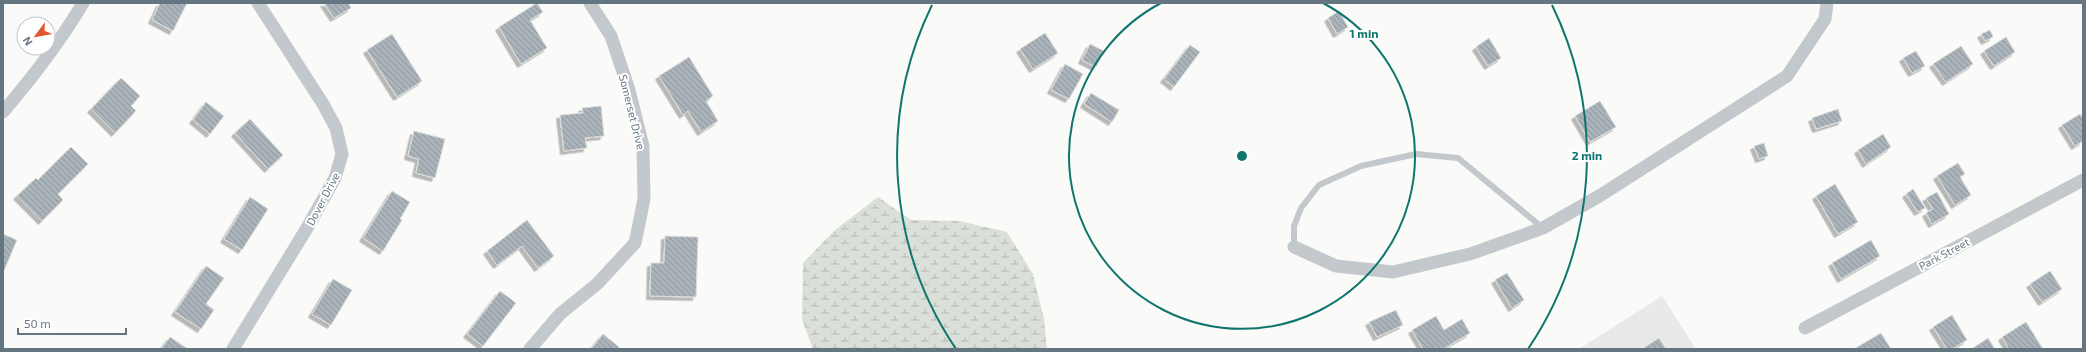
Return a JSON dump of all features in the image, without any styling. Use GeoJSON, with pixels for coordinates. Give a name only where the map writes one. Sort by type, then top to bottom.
{"type":"FeatureCollection","features":[{"type":"Feature","properties":{"kind":"street"},"geometry":{"type":"LineString","coordinates":[[3,112],[28,84],[62,37],[83,3]]}},
{"type":"Feature","properties":{"kind":"street","name":"Dover Drive"},"geometry":{"type":"LineString","coordinates":[[233,349],[303,235],[335,178],[342,154],[336,128],[323,104],[258,3]]}},
{"type":"Feature","properties":{"kind":"street","name":"Somerset Drive"},"geometry":{"type":"LineString","coordinates":[[530,349],[560,314],[597,284],[635,243],[644,199],[643,146],[629,90],[611,36],[590,3]]}},
{"type":"Feature","properties":{"kind":"street"},"geometry":{"type":"LineString","coordinates":[[1294,247],[1336,266],[1393,272],[1470,254],[1543,228],[1601,195],[1787,76],[1825,19],[1827,3]]}},
{"type":"Feature","properties":{"kind":"street","name":"Park Street"},"geometry":{"type":"LineString","coordinates":[[1805,328],[2083,180]]}},
{"type":"Feature","properties":{"kind":"lane"},"geometry":{"type":"LineString","coordinates":[[1294,247],[1294,226],[1301,208],[1319,185],[1361,166],[1416,154],[1458,158],[1543,228]]}},
{"type":"Feature","properties":{"kind":"shaded area"},"geometry":{"type":"Polygon","coordinates":[[[1662,296],[1696,349],[1579,349],[1662,296]]]}},
{"type":"Feature","properties":{"kind":"green space"},"geometry":{"type":"Polygon","coordinates":[[[878,197],[911,220],[959,221],[1007,232],[1033,274],[1044,319],[1047,349],[813,349],[802,320],[803,263],[835,230],[878,197]]]}},
{"type":"Feature","properties":{"kind":"building"},"geometry":{"type":"Polygon","coordinates":[[[160,3],[187,3],[173,31],[152,20],[160,3]]]}},
{"type":"Feature","properties":{"kind":"building"},"geometry":{"type":"Polygon","coordinates":[[[324,3],[348,3],[351,8],[334,18],[324,3]]]}},
{"type":"Feature","properties":{"kind":"building"},"geometry":{"type":"Polygon","coordinates":[[[537,3],[543,12],[530,20],[547,48],[521,64],[499,27],[537,3]]]}},
{"type":"Feature","properties":{"kind":"building"},"geometry":{"type":"Polygon","coordinates":[[[1339,11],[1348,27],[1337,34],[1328,18],[1339,11]]]}},
{"type":"Feature","properties":{"kind":"building"},"geometry":{"type":"Polygon","coordinates":[[[1990,30],[1993,37],[1985,41],[1981,34],[1990,30]]]}},
{"type":"Feature","properties":{"kind":"building"},"geometry":{"type":"Polygon","coordinates":[[[1045,33],[1058,53],[1033,69],[1020,49],[1045,33]]]}},
{"type":"Feature","properties":{"kind":"building"},"geometry":{"type":"Polygon","coordinates":[[[392,34],[422,81],[397,97],[367,50],[392,34]]]}},
{"type":"Feature","properties":{"kind":"building"},"geometry":{"type":"Polygon","coordinates":[[[2006,37],[2015,52],[1994,66],[1984,51],[2006,37]]]}},
{"type":"Feature","properties":{"kind":"building"},"geometry":{"type":"Polygon","coordinates":[[[1489,38],[1501,58],[1488,66],[1476,47],[1489,38]]]}},
{"type":"Feature","properties":{"kind":"building"},"geometry":{"type":"Polygon","coordinates":[[[1090,44],[1104,51],[1096,67],[1082,60],[1090,44]]]}},
{"type":"Feature","properties":{"kind":"building"},"geometry":{"type":"Polygon","coordinates":[[[1190,45],[1200,52],[1174,87],[1164,79],[1190,45]]]}},
{"type":"Feature","properties":{"kind":"building"},"geometry":{"type":"Polygon","coordinates":[[[1961,46],[1973,64],[1946,82],[1933,64],[1961,46]]]}},
{"type":"Feature","properties":{"kind":"building"},"geometry":{"type":"Polygon","coordinates":[[[1916,51],[1925,66],[1912,73],[1903,58],[1916,51]]]}},
{"type":"Feature","properties":{"kind":"building"},"geometry":{"type":"Polygon","coordinates":[[[689,57],[713,96],[706,101],[718,121],[701,132],[688,111],[683,115],[659,76],[689,57]]]}},
{"type":"Feature","properties":{"kind":"building"},"geometry":{"type":"Polygon","coordinates":[[[1065,64],[1083,74],[1069,99],[1051,90],[1065,64]]]}},
{"type":"Feature","properties":{"kind":"building"},"geometry":{"type":"Polygon","coordinates":[[[121,78],[140,96],[131,106],[136,111],[115,133],[91,109],[121,78]]]}},
{"type":"Feature","properties":{"kind":"building"},"geometry":{"type":"Polygon","coordinates":[[[1091,93],[1119,110],[1112,122],[1084,104],[1091,93]]]}},
{"type":"Feature","properties":{"kind":"building"},"geometry":{"type":"Polygon","coordinates":[[[1600,101],[1616,127],[1590,142],[1575,116],[1600,101]]]}},
{"type":"Feature","properties":{"kind":"building"},"geometry":{"type":"Polygon","coordinates":[[[206,102],[224,116],[210,134],[193,120],[206,102]]]}},
{"type":"Feature","properties":{"kind":"building"},"geometry":{"type":"Polygon","coordinates":[[[601,106],[604,136],[585,138],[587,148],[564,151],[560,115],[583,113],[582,108],[601,106]]]}},
{"type":"Feature","properties":{"kind":"building"},"geometry":{"type":"Polygon","coordinates":[[[1838,109],[1842,121],[1816,129],[1812,118],[1838,109]]]}},
{"type":"Feature","properties":{"kind":"building"},"geometry":{"type":"Polygon","coordinates":[[[2080,114],[2083,118],[2083,141],[2075,146],[2062,125],[2080,114]]]}},
{"type":"Feature","properties":{"kind":"building"},"geometry":{"type":"Polygon","coordinates":[[[250,119],[283,155],[268,169],[235,133],[250,119]]]}},
{"type":"Feature","properties":{"kind":"building"},"geometry":{"type":"Polygon","coordinates":[[[414,131],[445,139],[435,178],[416,173],[419,159],[408,156],[414,131]]]}},
{"type":"Feature","properties":{"kind":"building"},"geometry":{"type":"Polygon","coordinates":[[[1883,134],[1891,147],[1866,164],[1858,150],[1883,134]]]}},
{"type":"Feature","properties":{"kind":"building"},"geometry":{"type":"Polygon","coordinates":[[[1764,143],[1768,156],[1759,159],[1754,146],[1764,143]]]}},
{"type":"Feature","properties":{"kind":"building"},"geometry":{"type":"Polygon","coordinates":[[[71,147],[88,164],[58,194],[63,200],[42,221],[17,196],[36,178],[38,180],[71,147]]]}},
{"type":"Feature","properties":{"kind":"building"},"geometry":{"type":"Polygon","coordinates":[[[1958,163],[1965,174],[1960,177],[1971,195],[1955,205],[1937,176],[1958,163]]]}},
{"type":"Feature","properties":{"kind":"building"},"geometry":{"type":"Polygon","coordinates":[[[1835,184],[1858,222],[1838,234],[1816,196],[1835,184]]]}},
{"type":"Feature","properties":{"kind":"building"},"geometry":{"type":"Polygon","coordinates":[[[1913,189],[1925,208],[1918,212],[1906,194],[1913,189]]]}},
{"type":"Feature","properties":{"kind":"building"},"geometry":{"type":"Polygon","coordinates":[[[392,191],[410,202],[400,219],[402,220],[383,251],[363,238],[392,191]]]}},
{"type":"Feature","properties":{"kind":"building"},"geometry":{"type":"Polygon","coordinates":[[[1937,192],[1949,214],[1932,224],[1926,213],[1933,209],[1926,198],[1937,192]]]}},
{"type":"Feature","properties":{"kind":"building"},"geometry":{"type":"Polygon","coordinates":[[[250,197],[268,209],[242,250],[224,239],[250,197]]]}},
{"type":"Feature","properties":{"kind":"building"},"geometry":{"type":"Polygon","coordinates":[[[527,220],[554,256],[538,268],[522,246],[497,265],[487,251],[527,220]]]}},
{"type":"Feature","properties":{"kind":"building"},"geometry":{"type":"Polygon","coordinates":[[[3,234],[17,240],[3,273],[3,234]]]}},
{"type":"Feature","properties":{"kind":"building"},"geometry":{"type":"Polygon","coordinates":[[[665,236],[698,237],[696,297],[650,296],[651,263],[664,263],[665,236]]]}},
{"type":"Feature","properties":{"kind":"building"},"geometry":{"type":"Polygon","coordinates":[[[1871,240],[1880,256],[1841,279],[1832,263],[1871,240]]]}},
{"type":"Feature","properties":{"kind":"building"},"geometry":{"type":"Polygon","coordinates":[[[206,266],[224,278],[206,304],[214,310],[201,329],[175,312],[206,266]]]}},
{"type":"Feature","properties":{"kind":"building"},"geometry":{"type":"Polygon","coordinates":[[[2050,271],[2062,289],[2042,302],[2030,284],[2050,271]]]}},
{"type":"Feature","properties":{"kind":"building"},"geometry":{"type":"Polygon","coordinates":[[[1507,273],[1524,300],[1512,308],[1495,280],[1507,273]]]}},
{"type":"Feature","properties":{"kind":"building"},"geometry":{"type":"Polygon","coordinates":[[[333,279],[352,290],[331,325],[312,314],[333,279]]]}},
{"type":"Feature","properties":{"kind":"building"},"geometry":{"type":"Polygon","coordinates":[[[500,291],[516,303],[483,346],[467,334],[500,291]]]}},
{"type":"Feature","properties":{"kind":"building"},"geometry":{"type":"Polygon","coordinates":[[[1396,310],[1403,325],[1377,337],[1369,322],[1396,310]]]}},
{"type":"Feature","properties":{"kind":"building"},"geometry":{"type":"Polygon","coordinates":[[[1952,315],[1967,340],[1952,349],[1947,349],[1933,327],[1952,315]]]}},
{"type":"Feature","properties":{"kind":"building"},"geometry":{"type":"Polygon","coordinates":[[[1436,316],[1444,330],[1462,319],[1470,333],[1443,349],[1423,349],[1412,330],[1436,316]]]}},
{"type":"Feature","properties":{"kind":"building"},"geometry":{"type":"Polygon","coordinates":[[[2026,322],[2043,349],[2009,349],[2002,337],[2026,322]]]}},
{"type":"Feature","properties":{"kind":"building"},"geometry":{"type":"Polygon","coordinates":[[[1881,333],[1891,349],[1854,349],[1881,333]]]}},
{"type":"Feature","properties":{"kind":"building"},"geometry":{"type":"Polygon","coordinates":[[[603,334],[619,347],[618,349],[591,349],[603,334]]]}},
{"type":"Feature","properties":{"kind":"building"},"geometry":{"type":"Polygon","coordinates":[[[170,337],[188,349],[161,349],[170,337]]]}},
{"type":"Feature","properties":{"kind":"building"},"geometry":{"type":"Polygon","coordinates":[[[1659,338],[1666,349],[1642,349],[1659,338]]]}},
{"type":"Feature","properties":{"kind":"building"},"geometry":{"type":"Polygon","coordinates":[[[1988,338],[1995,349],[1973,349],[1973,348],[1988,338]]]}}]}
